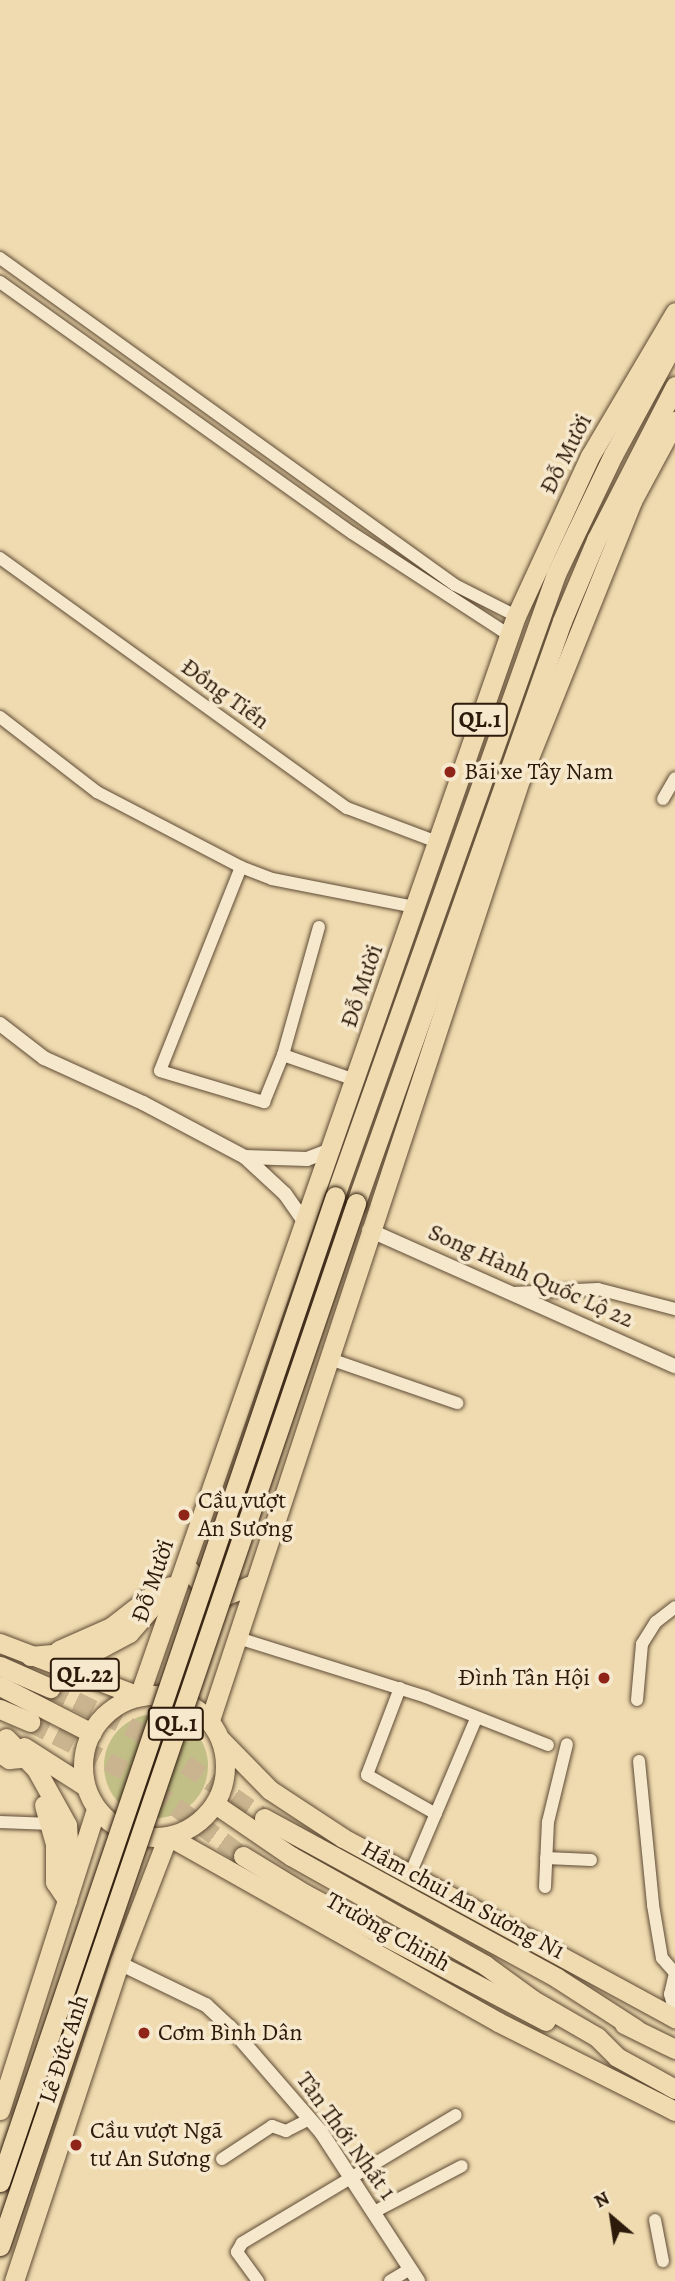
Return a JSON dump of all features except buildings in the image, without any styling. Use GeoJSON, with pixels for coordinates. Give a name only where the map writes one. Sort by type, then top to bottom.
{"type":"FeatureCollection","features":[{"type":"Feature","properties":{"kind":"main road","name":"Đỗ Mười"},"geometry":{"type":"LineString","coordinates":[[139,1696],[333,1149],[516,616],[590,456],[675,312]]}},
{"type":"Feature","properties":{"kind":"main road","name":"Đỗ Mười"},"geometry":{"type":"LineString","coordinates":[[335,1196],[556,574],[613,455],[675,341]]}},
{"type":"Feature","properties":{"kind":"main road","name":"QL.1"},"geometry":{"type":"LineString","coordinates":[[0,2246],[356,1203],[376,1153],[562,621],[596,540],[675,387]]}},
{"type":"Feature","properties":{"kind":"main road","name":"QL.1"},"geometry":{"type":"LineString","coordinates":[[210,1720],[369,1230],[520,780],[632,502],[675,421]]}},
{"type":"Feature","properties":{"kind":"main road"},"geometry":{"type":"LineString","coordinates":[[376,1153],[413,1100]]}},
{"type":"Feature","properties":{"kind":"main road","name":"QL.1"},"geometry":{"type":"LineString","coordinates":[[333,1149],[362,1119]]}},
{"type":"Feature","properties":{"kind":"main road"},"geometry":{"type":"LineString","coordinates":[[333,1149],[335,1196]]}},
{"type":"Feature","properties":{"kind":"main road","name":"QL.1"},"geometry":{"type":"LineString","coordinates":[[369,1230],[376,1153]]}},
{"type":"Feature","properties":{"kind":"main road","name":"QL.1"},"geometry":{"type":"LineString","coordinates":[[0,2182],[335,1196]]}},
{"type":"Feature","properties":{"kind":"main road"},"geometry":{"type":"LineString","coordinates":[[30,1656],[52,1654],[111,1627],[170,1586],[185,1565],[206,1590],[223,1596],[253,1584]]}},
{"type":"Feature","properties":{"kind":"main road","name":"QL.22"},"geometry":{"type":"LineString","coordinates":[[0,1643],[139,1696]]}},
{"type":"Feature","properties":{"kind":"main road"},"geometry":{"type":"LineString","coordinates":[[0,1666],[50,1688]]}},
{"type":"Feature","properties":{"kind":"main road"},"geometry":{"type":"LineString","coordinates":[[0,1686],[92,1732]]}},
{"type":"Feature","properties":{"kind":"main road"},"geometry":{"type":"LineString","coordinates":[[221,1740],[226,1762],[215,1804],[202,1819],[168,1836],[128,1833],[96,1809],[85,1786],[82,1765],[92,1732],[107,1712],[139,1696],[178,1698],[210,1720],[221,1740],[270,1790],[343,1838],[411,1872],[618,1990],[675,2016]]}},
{"type":"Feature","properties":{"kind":"main road"},"geometry":{"type":"LineString","coordinates":[[0,1709],[30,1722]]}},
{"type":"Feature","properties":{"kind":"main road"},"geometry":{"type":"LineString","coordinates":[[14,1750],[85,1786]]}},
{"type":"Feature","properties":{"kind":"main road"},"geometry":{"type":"LineString","coordinates":[[14,1750],[52,1825],[55,1882],[67,1900]]}},
{"type":"Feature","properties":{"kind":"main road"},"geometry":{"type":"LineString","coordinates":[[14,1750],[67,1825],[70,1865],[67,1900]]}},
{"type":"Feature","properties":{"kind":"main road","name":"Trường Chinh"},"geometry":{"type":"LineString","coordinates":[[215,1804],[290,1856],[485,1965],[533,2000],[597,2037],[617,2057],[675,2089]]}},
{"type":"Feature","properties":{"kind":"main road","name":"Lê Đức Anh"},"geometry":{"type":"LineString","coordinates":[[0,2110],[96,1809]]}},
{"type":"Feature","properties":{"kind":"main road","name":"Hầm chui An Sương N1"},"geometry":{"type":"LineString","coordinates":[[264,1818],[557,1978],[636,2029]]}},
{"type":"Feature","properties":{"kind":"main road","name":"Trường Chinh"},"geometry":{"type":"LineString","coordinates":[[168,1836],[498,2022],[675,2110]]}},
{"type":"Feature","properties":{"kind":"main road","name":"Lê Đức Anh"},"geometry":{"type":"LineString","coordinates":[[14,2281],[118,1963],[168,1836]]}},
{"type":"Feature","properties":{"kind":"main road"},"geometry":{"type":"LineString","coordinates":[[243,1856],[305,1894],[617,2057]]}},
{"type":"Feature","properties":{"kind":"main road"},"geometry":{"type":"LineString","coordinates":[[67,1900],[90,1898],[109,1903],[134,1921]]}},
{"type":"Feature","properties":{"kind":"main road","name":"Trường Chinh"},"geometry":{"type":"LineString","coordinates":[[485,1965],[545,1984],[675,2049]]}},
{"type":"Feature","properties":{"kind":"main road"},"geometry":{"type":"LineString","coordinates":[[618,1990],[675,2039]]}},
{"type":"Feature","properties":{"kind":"main road","name":"Trường Chinh"},"geometry":{"type":"LineString","coordinates":[[587,2064],[652,2076]]}},
{"type":"Feature","properties":{"kind":"street"},"geometry":{"type":"LineString","coordinates":[[0,258],[463,590],[516,616]]}},
{"type":"Feature","properties":{"kind":"street"},"geometry":{"type":"LineString","coordinates":[[0,282],[457,603],[509,635]]}},
{"type":"Feature","properties":{"kind":"street","name":"Đồng Tiến"},"geometry":{"type":"LineString","coordinates":[[0,558],[347,808],[437,842]]}},
{"type":"Feature","properties":{"kind":"street"},"geometry":{"type":"LineString","coordinates":[[457,603],[463,590]]}},
{"type":"Feature","properties":{"kind":"street"},"geometry":{"type":"LineString","coordinates":[[0,717],[97,792],[241,867],[272,879],[415,907]]}},
{"type":"Feature","properties":{"kind":"street"},"geometry":{"type":"LineString","coordinates":[[663,799],[675,778]]}},
{"type":"Feature","properties":{"kind":"street"},"geometry":{"type":"LineString","coordinates":[[241,867],[160,1071],[264,1102],[284,1055],[319,927]]}},
{"type":"Feature","properties":{"kind":"street"},"geometry":{"type":"LineString","coordinates":[[0,1024],[44,1058],[143,1103],[245,1157],[285,1194],[306,1224]]}},
{"type":"Feature","properties":{"kind":"street"},"geometry":{"type":"LineString","coordinates":[[284,1055],[355,1080]]}},
{"type":"Feature","properties":{"kind":"street"},"geometry":{"type":"LineString","coordinates":[[245,1157],[296,1160],[333,1149]]}},
{"type":"Feature","properties":{"kind":"street","name":"Song Hành Quốc Lộ 22"},"geometry":{"type":"LineString","coordinates":[[369,1230],[675,1366]]}},
{"type":"Feature","properties":{"kind":"street"},"geometry":{"type":"LineString","coordinates":[[513,1293],[598,1289],[675,1309]]}},
{"type":"Feature","properties":{"kind":"street"},"geometry":{"type":"LineString","coordinates":[[327,1358],[457,1403]]}},
{"type":"Feature","properties":{"kind":"street"},"geometry":{"type":"LineString","coordinates":[[637,1700],[642,1644],[656,1622],[675,1607]]}},
{"type":"Feature","properties":{"kind":"street"},"geometry":{"type":"LineString","coordinates":[[235,1637],[400,1688],[548,1745]]}},
{"type":"Feature","properties":{"kind":"street"},"geometry":{"type":"LineString","coordinates":[[400,1688],[367,1775],[436,1814]]}},
{"type":"Feature","properties":{"kind":"street"},"geometry":{"type":"LineString","coordinates":[[411,1872],[476,1719]]}},
{"type":"Feature","properties":{"kind":"street"},"geometry":{"type":"LineString","coordinates":[[545,1887],[548,1822],[567,1744]]}},
{"type":"Feature","properties":{"kind":"street"},"geometry":{"type":"LineString","coordinates":[[639,1761],[653,1905],[662,1958],[675,1973],[670,1994],[675,2016]]}},
{"type":"Feature","properties":{"kind":"street"},"geometry":{"type":"LineString","coordinates":[[0,1822],[52,1825]]}},
{"type":"Feature","properties":{"kind":"street"},"geometry":{"type":"LineString","coordinates":[[546,1858],[591,1860]]}},
{"type":"Feature","properties":{"kind":"street","name":"Tân Thới Nhất 1"},"geometry":{"type":"LineString","coordinates":[[118,1963],[206,2005],[310,2119],[350,2175],[414,2275]]}},
{"type":"Feature","properties":{"kind":"street"},"geometry":{"type":"LineString","coordinates":[[258,2281],[237,2252],[242,2243],[350,2175],[456,2115]]}},
{"type":"Feature","properties":{"kind":"street"},"geometry":{"type":"LineString","coordinates":[[222,2159],[272,2126],[286,2131],[310,2119]]}},
{"type":"Feature","properties":{"kind":"street"},"geometry":{"type":"LineString","coordinates":[[374,2211],[462,2166]]}},
{"type":"Feature","properties":{"kind":"street"},"geometry":{"type":"LineString","coordinates":[[655,2220],[663,2261]]}},
{"type":"Feature","properties":{"kind":"street"},"geometry":{"type":"LineString","coordinates":[[390,2281],[414,2275]]}},
{"type":"Feature","properties":{"kind":"shaded area"},"geometry":{"type":"Polygon","coordinates":[[[156,1714],[176,1718],[193,1729],[204,1746],[208,1766],[204,1786],[193,1803],[176,1814],[156,1818],[136,1814],[119,1803],[108,1786],[104,1766],[108,1746],[119,1729],[136,1718],[156,1714]]]}},
{"type":"Feature","properties":{"kind":"tunnel"},"geometry":{"type":"LineString","coordinates":[[50,1688],[138,1731],[264,1818]]}},
{"type":"Feature","properties":{"kind":"tunnel"},"geometry":{"type":"LineString","coordinates":[[30,1722],[129,1772],[243,1856]]}},
{"type":"Feature","properties":{"kind":"place","name":"Bãi xe Tây Nam"},"geometry":{"type":"Point","coordinates":[450,772]}},
{"type":"Feature","properties":{"kind":"place","name":"Cầu vượt An Sương"},"geometry":{"type":"Point","coordinates":[184,1515]}},
{"type":"Feature","properties":{"kind":"place","name":"Đình Tân Hội"},"geometry":{"type":"Point","coordinates":[604,1678]}},
{"type":"Feature","properties":{"kind":"place","name":"Cơm Bình Dân"},"geometry":{"type":"Point","coordinates":[144,2033]}},
{"type":"Feature","properties":{"kind":"place","name":"Cầu vượt Ngã tư An Sương"},"geometry":{"type":"Point","coordinates":[76,2145]}}]}
